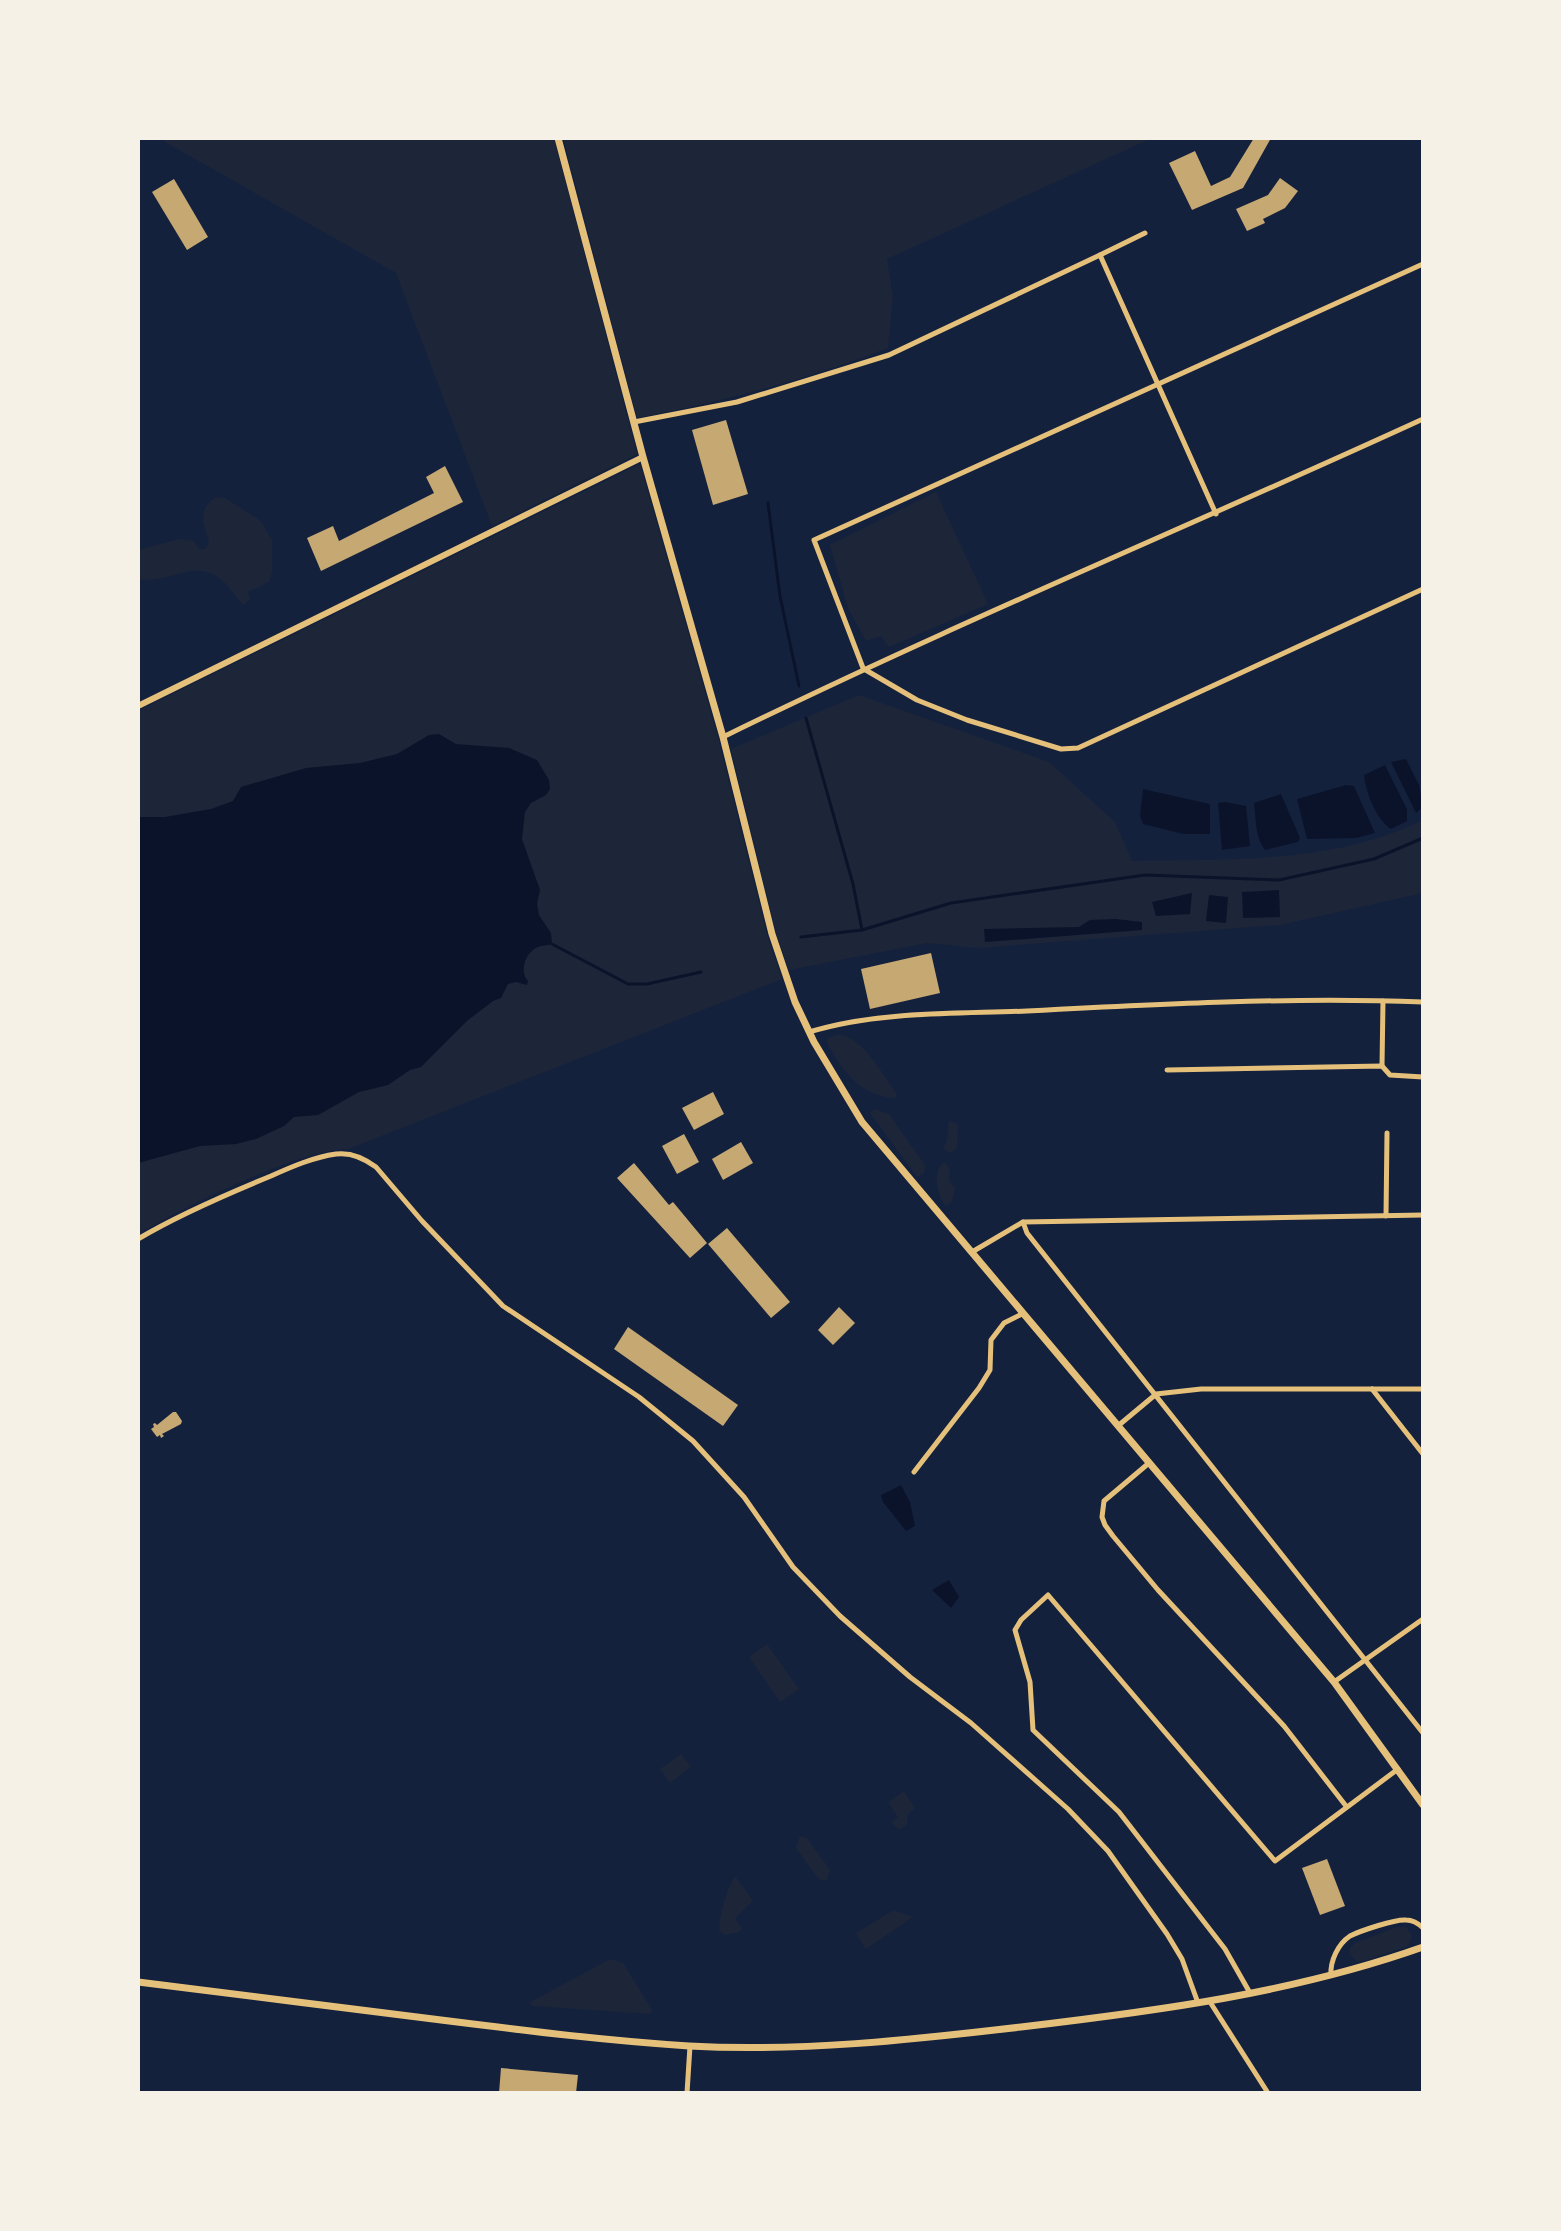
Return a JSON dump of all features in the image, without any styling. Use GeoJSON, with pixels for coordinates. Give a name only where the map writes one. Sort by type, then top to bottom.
{"type":"FeatureCollection","features":[{"type":"Feature","properties":{"kind":"main road"},"geometry":{"type":"LineString","coordinates":[[558,138],[643,457],[723,737],[772,934],[795,1002],[809,1032],[862,1122],[1334,1682],[1423,1805]]}},
{"type":"Feature","properties":{"kind":"main road"},"geometry":{"type":"LineString","coordinates":[[138,1982],[550,2033],[690,2046],[764,2047],[897,2041],[1210,2002],[1331,1975],[1423,1947]]}},
{"type":"Feature","properties":{"kind":"street"},"geometry":{"type":"LineString","coordinates":[[634,422],[737,402],[889,355],[1145,233]]}},
{"type":"Feature","properties":{"kind":"street"},"geometry":{"type":"LineString","coordinates":[[1100,255],[1216,514]]}},
{"type":"Feature","properties":{"kind":"street"},"geometry":{"type":"LineString","coordinates":[[1423,264],[814,540],[863,668],[917,700],[967,720],[1061,749],[1078,748],[1423,589]]}},
{"type":"Feature","properties":{"kind":"street"},"geometry":{"type":"LineString","coordinates":[[723,737],[863,668],[1216,514],[1423,419]]}},
{"type":"Feature","properties":{"kind":"street"},"geometry":{"type":"LineString","coordinates":[[138,706],[643,457]]}},
{"type":"Feature","properties":{"kind":"street"},"geometry":{"type":"LineString","coordinates":[[1383,1001],[1382,1066],[1390,1075],[1423,1077]]}},
{"type":"Feature","properties":{"kind":"street"},"geometry":{"type":"LineString","coordinates":[[809,1032],[904,1017],[1178,1002],[1423,1002]]}},
{"type":"Feature","properties":{"kind":"street"},"geometry":{"type":"LineString","coordinates":[[1167,1070],[1382,1066]]}},
{"type":"Feature","properties":{"kind":"street"},"geometry":{"type":"LineString","coordinates":[[1386,1216],[1387,1133]]}},
{"type":"Feature","properties":{"kind":"street"},"geometry":{"type":"LineString","coordinates":[[138,1239],[249,1185],[305,1162],[335,1154],[347,1154],[367,1161],[503,1306],[639,1397],[693,1441],[744,1497],[793,1567],[840,1616],[910,1677],[971,1723],[1068,1809],[1108,1851],[1167,1934],[1182,1959],[1198,2003]]}},
{"type":"Feature","properties":{"kind":"street"},"geometry":{"type":"LineString","coordinates":[[971,1253],[1023,1222],[1423,1215]]}},
{"type":"Feature","properties":{"kind":"street"},"geometry":{"type":"LineString","coordinates":[[1023,1222],[1027,1233],[1423,1732]]}},
{"type":"Feature","properties":{"kind":"street"},"geometry":{"type":"LineString","coordinates":[[914,1472],[985,1379],[990,1370],[991,1340],[1004,1323],[1022,1314]]}},
{"type":"Feature","properties":{"kind":"street"},"geometry":{"type":"LineString","coordinates":[[1119,1425],[1155,1395],[1201,1389],[1423,1389]]}},
{"type":"Feature","properties":{"kind":"street"},"geometry":{"type":"LineString","coordinates":[[1372,1389],[1423,1454]]}},
{"type":"Feature","properties":{"kind":"street"},"geometry":{"type":"LineString","coordinates":[[1150,1463],[1111,1492],[1104,1501],[1101,1510],[1105,1525],[1158,1590],[1284,1726],[1346,1806]]}},
{"type":"Feature","properties":{"kind":"street"},"geometry":{"type":"LineString","coordinates":[[1251,1994],[1225,1949],[1119,1812],[1033,1730],[1030,1682],[1015,1630],[1021,1620],[1048,1595],[1275,1861],[1398,1769]]}},
{"type":"Feature","properties":{"kind":"street"},"geometry":{"type":"LineString","coordinates":[[1334,1682],[1423,1619]]}},
{"type":"Feature","properties":{"kind":"street"},"geometry":{"type":"LineString","coordinates":[[1331,1975],[1330,1966],[1338,1949],[1351,1936],[1409,1919],[1423,1928]]}},
{"type":"Feature","properties":{"kind":"street"},"geometry":{"type":"LineString","coordinates":[[1210,2002],[1268,2093]]}},
{"type":"Feature","properties":{"kind":"street"},"geometry":{"type":"LineString","coordinates":[[687,2093],[690,2046]]}},
{"type":"Feature","properties":{"kind":"shaded area"},"geometry":{"type":"Polygon","coordinates":[[[163,138],[554,138],[637,454],[492,526],[396,273],[165,142],[163,138]]]}},
{"type":"Feature","properties":{"kind":"shaded area"},"geometry":{"type":"Polygon","coordinates":[[[563,138],[1152,138],[887,259],[893,297],[888,348],[764,389],[637,418],[563,138]]]}},
{"type":"Feature","properties":{"kind":"shaded area"},"geometry":{"type":"Polygon","coordinates":[[[640,464],[718,738],[767,935],[782,979],[348,1149],[327,1152],[272,1169],[138,1234],[138,711],[640,464]]]}},
{"type":"Feature","properties":{"kind":"shaded area"},"geometry":{"type":"Polygon","coordinates":[[[936,492],[988,604],[889,647],[881,636],[866,641],[848,608],[830,545],[936,492]]]}},
{"type":"Feature","properties":{"kind":"shaded area"},"geometry":{"type":"Polygon","coordinates":[[[216,497],[225,498],[261,521],[272,540],[269,582],[248,592],[250,599],[243,605],[223,581],[203,571],[138,579],[138,550],[179,539],[194,541],[199,549],[205,549],[209,542],[204,512],[216,497]]]}},
{"type":"Feature","properties":{"kind":"shaded area"},"geometry":{"type":"Polygon","coordinates":[[[859,695],[1049,762],[1115,822],[1132,861],[1244,859],[1318,852],[1354,845],[1423,820],[1423,893],[1280,925],[978,948],[927,943],[789,970],[776,933],[731,749],[859,695]]]}},
{"type":"Feature","properties":{"kind":"shaded area"},"geometry":{"type":"Polygon","coordinates":[[[439,734],[456,744],[509,748],[537,760],[549,780],[550,789],[546,795],[531,803],[525,812],[522,839],[540,890],[537,904],[539,915],[551,933],[552,944],[538,947],[527,958],[524,973],[527,985],[516,982],[508,984],[501,998],[467,1021],[421,1067],[410,1070],[388,1085],[359,1092],[318,1115],[294,1117],[284,1126],[256,1139],[236,1144],[200,1146],[138,1163],[138,817],[165,817],[211,809],[233,801],[241,787],[306,768],[360,763],[397,754],[429,735],[439,734]]]}},
{"type":"Feature","properties":{"kind":"shaded area"},"geometry":{"type":"Polygon","coordinates":[[[1406,759],[1419,785],[1423,807],[1416,813],[1391,762],[1406,759]]]}},
{"type":"Feature","properties":{"kind":"shaded area"},"geometry":{"type":"Polygon","coordinates":[[[1385,765],[1407,809],[1407,821],[1391,829],[1373,805],[1364,775],[1385,765]]]}},
{"type":"Feature","properties":{"kind":"shaded area"},"geometry":{"type":"Polygon","coordinates":[[[1346,785],[1354,786],[1375,833],[1356,838],[1307,839],[1297,799],[1346,785]]]}},
{"type":"Feature","properties":{"kind":"shaded area"},"geometry":{"type":"Polygon","coordinates":[[[1143,789],[1210,804],[1210,834],[1183,834],[1143,824],[1140,816],[1143,789]]]}},
{"type":"Feature","properties":{"kind":"shaded area"},"geometry":{"type":"Polygon","coordinates":[[[1281,794],[1300,838],[1298,842],[1265,850],[1258,834],[1254,803],[1281,794]]]}},
{"type":"Feature","properties":{"kind":"shaded area"},"geometry":{"type":"Polygon","coordinates":[[[1218,803],[1246,806],[1250,846],[1222,850],[1218,803]]]}},
{"type":"Feature","properties":{"kind":"shaded area"},"geometry":{"type":"Polygon","coordinates":[[[1279,890],[1280,917],[1243,918],[1242,892],[1279,890]]]}},
{"type":"Feature","properties":{"kind":"shaded area"},"geometry":{"type":"Polygon","coordinates":[[[1192,893],[1190,914],[1156,916],[1152,902],[1192,893]]]}},
{"type":"Feature","properties":{"kind":"shaded area"},"geometry":{"type":"Polygon","coordinates":[[[1209,895],[1228,897],[1226,923],[1206,921],[1209,895]]]}},
{"type":"Feature","properties":{"kind":"shaded area"},"geometry":{"type":"Polygon","coordinates":[[[1090,920],[1142,922],[1142,930],[985,942],[984,929],[1079,927],[1090,920]]]}},
{"type":"Feature","properties":{"kind":"shaded area"},"geometry":{"type":"Polygon","coordinates":[[[845,1036],[863,1048],[896,1093],[896,1098],[873,1093],[854,1081],[827,1043],[828,1038],[845,1036]]]}},
{"type":"Feature","properties":{"kind":"shaded area"},"geometry":{"type":"Polygon","coordinates":[[[875,1109],[889,1114],[925,1165],[924,1173],[917,1177],[870,1113],[875,1109]]]}},
{"type":"Feature","properties":{"kind":"shaded area"},"geometry":{"type":"Polygon","coordinates":[[[949,1121],[958,1124],[957,1147],[951,1153],[943,1149],[949,1121]]]}},
{"type":"Feature","properties":{"kind":"shaded area"},"geometry":{"type":"Polygon","coordinates":[[[944,1162],[950,1168],[949,1181],[955,1188],[952,1201],[946,1206],[937,1183],[938,1171],[944,1162]]]}},
{"type":"Feature","properties":{"kind":"shaded area"},"geometry":{"type":"Polygon","coordinates":[[[901,1485],[910,1502],[915,1526],[906,1531],[881,1495],[901,1485]]]}},
{"type":"Feature","properties":{"kind":"shaded area"},"geometry":{"type":"Polygon","coordinates":[[[949,1580],[959,1597],[951,1608],[932,1590],[949,1580]]]}},
{"type":"Feature","properties":{"kind":"shaded area"},"geometry":{"type":"Polygon","coordinates":[[[767,1644],[799,1689],[780,1702],[749,1657],[767,1644]]]}},
{"type":"Feature","properties":{"kind":"shaded area"},"geometry":{"type":"Polygon","coordinates":[[[681,1754],[691,1767],[670,1783],[660,1769],[681,1754]]]}},
{"type":"Feature","properties":{"kind":"shaded area"},"geometry":{"type":"Polygon","coordinates":[[[904,1791],[915,1808],[907,1815],[907,1824],[900,1829],[892,1822],[898,1817],[888,1802],[904,1791]]]}},
{"type":"Feature","properties":{"kind":"shaded area"},"geometry":{"type":"Polygon","coordinates":[[[800,1836],[807,1838],[830,1870],[827,1879],[823,1881],[817,1877],[796,1848],[800,1836]]]}},
{"type":"Feature","properties":{"kind":"shaded area"},"geometry":{"type":"Polygon","coordinates":[[[735,1876],[753,1901],[735,1918],[742,1928],[739,1932],[724,1935],[719,1930],[721,1916],[735,1876]]]}},
{"type":"Feature","properties":{"kind":"shaded area"},"geometry":{"type":"Polygon","coordinates":[[[894,1910],[913,1917],[866,1949],[856,1933],[894,1910]]]}},
{"type":"Feature","properties":{"kind":"shaded area"},"geometry":{"type":"Polygon","coordinates":[[[1397,1927],[1406,1927],[1412,1936],[1408,1946],[1363,1961],[1357,1961],[1350,1955],[1350,1948],[1355,1943],[1397,1927]]]}},
{"type":"Feature","properties":{"kind":"shaded area"},"geometry":{"type":"Polygon","coordinates":[[[610,1959],[623,1963],[652,2010],[650,2014],[533,2006],[529,2003],[610,1959]]]}},
{"type":"Feature","properties":{"kind":"building"},"geometry":{"type":"Polygon","coordinates":[[[1254,138],[1271,138],[1243,188],[1192,210],[1169,163],[1195,151],[1211,186],[1230,177],[1254,138]]]}},
{"type":"Feature","properties":{"kind":"building"},"geometry":{"type":"Polygon","coordinates":[[[1280,178],[1298,191],[1285,208],[1263,219],[1265,223],[1247,231],[1236,209],[1268,195],[1280,178]]]}},
{"type":"Feature","properties":{"kind":"building"},"geometry":{"type":"Polygon","coordinates":[[[174,179],[208,237],[187,250],[152,192],[174,179]]]}},
{"type":"Feature","properties":{"kind":"building"},"geometry":{"type":"Polygon","coordinates":[[[726,420],[748,494],[713,505],[692,430],[726,420]]]}},
{"type":"Feature","properties":{"kind":"building"},"geometry":{"type":"Polygon","coordinates":[[[445,466],[463,502],[321,571],[307,538],[333,526],[339,541],[434,493],[426,477],[445,466]]]}},
{"type":"Feature","properties":{"kind":"building"},"geometry":{"type":"Polygon","coordinates":[[[931,953],[940,993],[870,1009],[861,969],[931,953]]]}},
{"type":"Feature","properties":{"kind":"building"},"geometry":{"type":"Polygon","coordinates":[[[713,1092],[724,1114],[694,1130],[682,1108],[713,1092]]]}},
{"type":"Feature","properties":{"kind":"building"},"geometry":{"type":"Polygon","coordinates":[[[684,1134],[699,1162],[677,1174],[662,1146],[684,1134]]]}},
{"type":"Feature","properties":{"kind":"building"},"geometry":{"type":"Polygon","coordinates":[[[741,1142],[753,1163],[723,1180],[712,1159],[741,1142]]]}},
{"type":"Feature","properties":{"kind":"building"},"geometry":{"type":"Polygon","coordinates":[[[634,1163],[669,1205],[673,1202],[707,1243],[690,1258],[617,1178],[634,1163]]]}},
{"type":"Feature","properties":{"kind":"building"},"geometry":{"type":"Polygon","coordinates":[[[727,1228],[790,1302],[771,1318],[708,1244],[727,1228]]]}},
{"type":"Feature","properties":{"kind":"building"},"geometry":{"type":"Polygon","coordinates":[[[839,1307],[855,1323],[833,1345],[818,1330],[839,1307]]]}},
{"type":"Feature","properties":{"kind":"building"},"geometry":{"type":"Polygon","coordinates":[[[628,1327],[738,1405],[723,1426],[614,1349],[628,1327]]]}},
{"type":"Feature","properties":{"kind":"building"},"geometry":{"type":"Polygon","coordinates":[[[173,1412],[182,1421],[181,1424],[162,1434],[164,1436],[161,1438],[160,1435],[157,1437],[151,1429],[153,1424],[157,1425],[173,1412]]]}},
{"type":"Feature","properties":{"kind":"building"},"geometry":{"type":"Polygon","coordinates":[[[1327,1859],[1345,1906],[1320,1915],[1302,1868],[1327,1859]]]}},
{"type":"Feature","properties":{"kind":"building"},"geometry":{"type":"Polygon","coordinates":[[[501,2068],[578,2075],[576,2093],[499,2093],[501,2068]]]}},
{"type":"Feature","properties":{"kind":"waterway"},"geometry":{"type":"LineString","coordinates":[[768,503],[780,596],[799,686]]}},
{"type":"Feature","properties":{"kind":"waterway"},"geometry":{"type":"LineString","coordinates":[[806,718],[853,884],[862,930]]}},
{"type":"Feature","properties":{"kind":"waterway"},"geometry":{"type":"LineString","coordinates":[[801,937],[862,930],[951,903],[1145,875],[1279,880],[1374,859],[1423,838]]}},
{"type":"Feature","properties":{"kind":"waterway"},"geometry":{"type":"LineString","coordinates":[[552,944],[628,984],[647,984],[701,972]]}}]}
